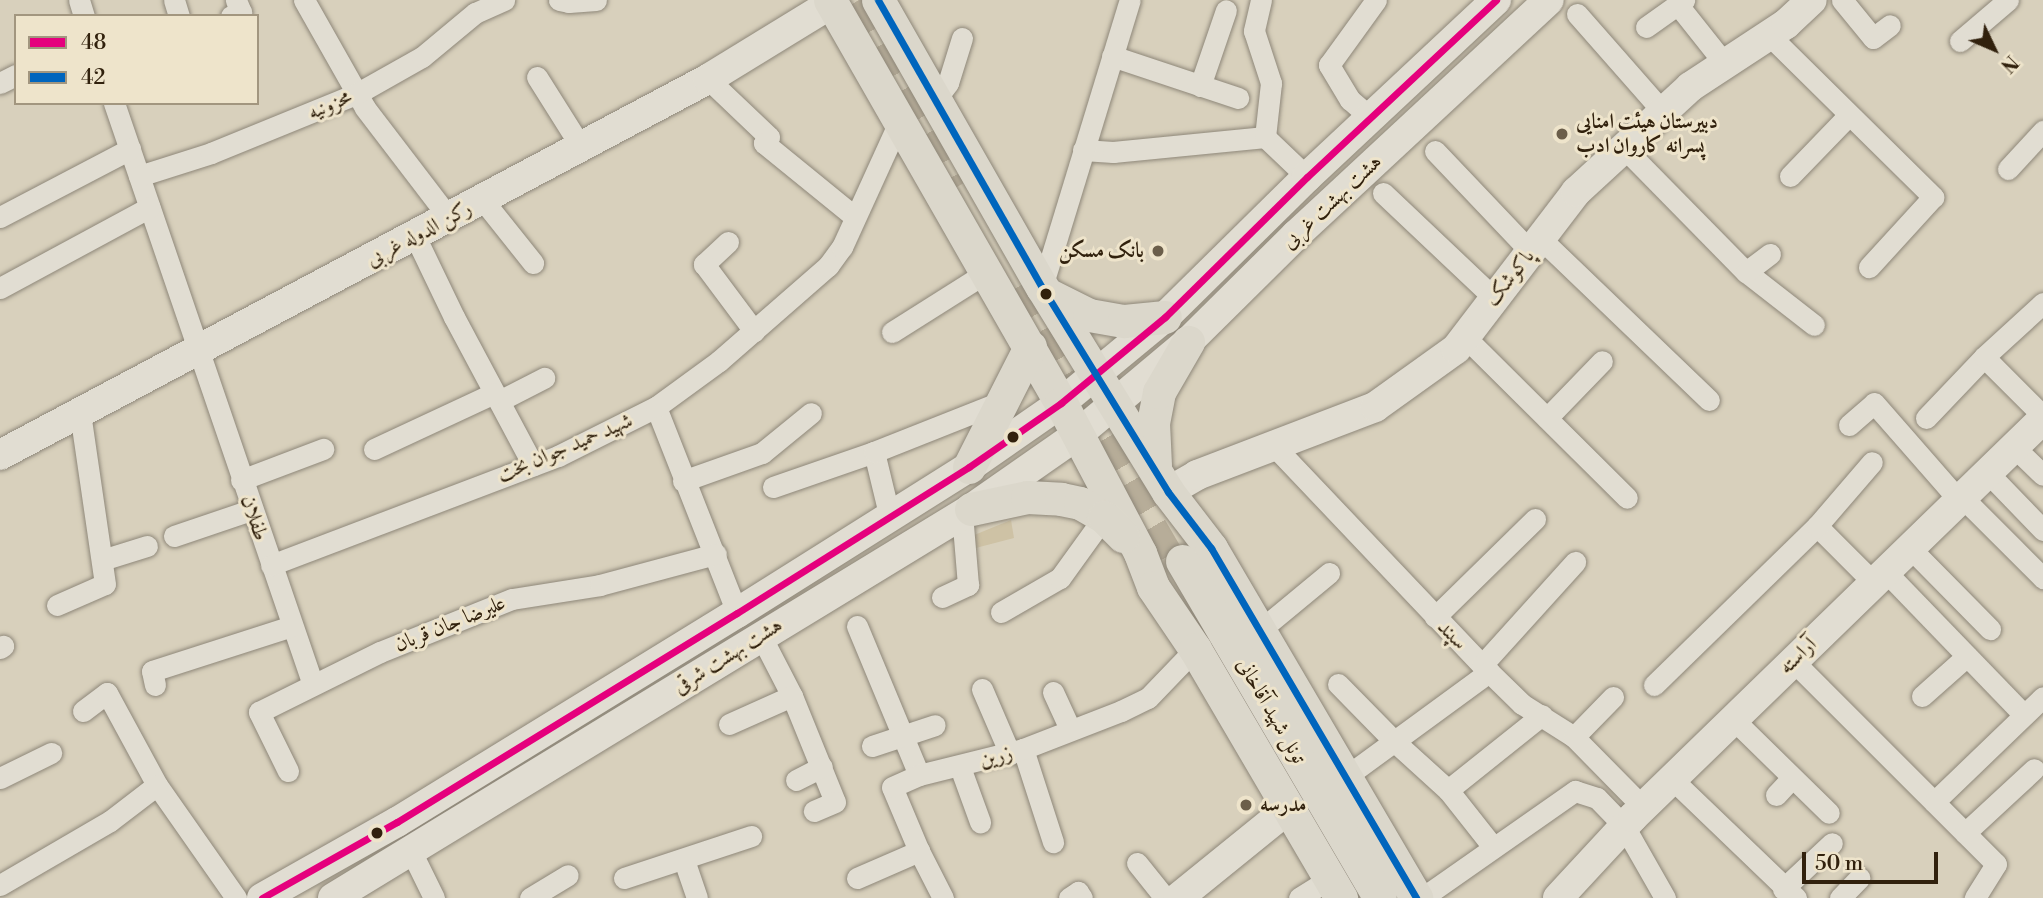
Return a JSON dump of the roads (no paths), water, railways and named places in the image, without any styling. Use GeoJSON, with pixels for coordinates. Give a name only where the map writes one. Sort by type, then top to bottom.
{"type":"FeatureCollection","features":[{"type":"Feature","properties":{"kind":"main road"},"geometry":{"type":"LineString","coordinates":[[878,0],[1045,290],[1162,482]]}},
{"type":"Feature","properties":{"kind":"main road","name":"هشت بهشت غربی"},"geometry":{"type":"LineString","coordinates":[[1098,374],[1165,317],[1307,177],[1496,0]]}},
{"type":"Feature","properties":{"kind":"main road","name":"هشت بهشت غربی"},"geometry":{"type":"LineString","coordinates":[[1116,404],[1188,342],[1296,235],[1549,0]]}},
{"type":"Feature","properties":{"kind":"main road"},"geometry":{"type":"LineString","coordinates":[[831,2],[1030,347],[1140,553]]}},
{"type":"Feature","properties":{"kind":"main road","name":"رکن الدوله غربی"},"geometry":{"type":"LineString","coordinates":[[0,455],[708,79],[831,2]]}},
{"type":"Feature","properties":{"kind":"main road","name":"پاکوشک"},"geometry":{"type":"LineString","coordinates":[[1162,482],[1197,475],[1375,407],[1456,349],[1576,192],[1690,87],[1769,35],[1804,3]]}},
{"type":"Feature","properties":{"kind":"main road"},"geometry":{"type":"LineString","coordinates":[[1045,290],[1090,315],[1124,321],[1165,317]]}},
{"type":"Feature","properties":{"kind":"main road"},"geometry":{"type":"LineString","coordinates":[[1188,342],[1159,392],[1153,423],[1195,649],[1336,889]]}},
{"type":"Feature","properties":{"kind":"main road"},"geometry":{"type":"LineString","coordinates":[[969,467],[1030,347]]}},
{"type":"Feature","properties":{"kind":"main road","name":"هشت بهشت شرقی"},"geometry":{"type":"LineString","coordinates":[[262,898],[397,822],[890,518],[969,467],[1098,374]]}},
{"type":"Feature","properties":{"kind":"main road","name":"هشت بهشت شرقی"},"geometry":{"type":"LineString","coordinates":[[333,898],[412,853],[966,511],[1077,435],[1116,404]]}},
{"type":"Feature","properties":{"kind":"main road","name":"آراسته"},"geometry":{"type":"LineString","coordinates":[[1558,898],[1633,817],[2043,418]]}},
{"type":"Feature","properties":{"kind":"main road"},"geometry":{"type":"LineString","coordinates":[[966,511],[1027,497],[1080,503],[1104,517],[1140,553],[1180,565],[1259,631],[1344,778],[1419,898]]}},
{"type":"Feature","properties":{"kind":"main road"},"geometry":{"type":"LineString","coordinates":[[1180,565],[1365,898]]}},
{"type":"Feature","properties":{"kind":"main road","name":"تونل شهید آقاخانی"},"geometry":{"type":"LineString","coordinates":[[1180,565],[1380,898]]}},
{"type":"Feature","properties":{"kind":"main road"},"geometry":{"type":"LineString","coordinates":[[1193,893],[1288,809]]}},
{"type":"Feature","properties":{"kind":"street"},"geometry":{"type":"LineString","coordinates":[[236,0],[241,12],[236,14]]}},
{"type":"Feature","properties":{"kind":"street"},"geometry":{"type":"LineString","coordinates":[[303,0],[365,108],[449,218]]}},
{"type":"Feature","properties":{"kind":"street","name":"محزونیه"},"geometry":{"type":"LineString","coordinates":[[139,176],[211,153],[358,93],[422,57],[475,13],[504,0]]}},
{"type":"Feature","properties":{"kind":"street"},"geometry":{"type":"LineString","coordinates":[[559,0],[596,0]]}},
{"type":"Feature","properties":{"kind":"street"},"geometry":{"type":"LineString","coordinates":[[1045,290],[1083,150],[1130,0]]}},
{"type":"Feature","properties":{"kind":"street"},"geometry":{"type":"LineString","coordinates":[[1261,0],[1254,31],[1271,83],[1265,137]]}},
{"type":"Feature","properties":{"kind":"street"},"geometry":{"type":"LineString","coordinates":[[1371,118],[1350,100],[1329,65],[1376,0]]}},
{"type":"Feature","properties":{"kind":"street"},"geometry":{"type":"LineString","coordinates":[[1842,0],[1873,38],[1890,25]]}},
{"type":"Feature","properties":{"kind":"street"},"geometry":{"type":"LineString","coordinates":[[1960,41],[2008,0]]}},
{"type":"Feature","properties":{"kind":"street"},"geometry":{"type":"LineString","coordinates":[[1646,27],[1681,2],[1725,64]]}},
{"type":"Feature","properties":{"kind":"street"},"geometry":{"type":"LineString","coordinates":[[1200,86],[1226,9]]}},
{"type":"Feature","properties":{"kind":"street"},"geometry":{"type":"LineString","coordinates":[[1577,14],[1663,112]]}},
{"type":"Feature","properties":{"kind":"street"},"geometry":{"type":"LineString","coordinates":[[1769,35],[1934,197],[1869,267]]}},
{"type":"Feature","properties":{"kind":"street"},"geometry":{"type":"LineString","coordinates":[[936,99],[948,83],[962,38]]}},
{"type":"Feature","properties":{"kind":"street"},"geometry":{"type":"LineString","coordinates":[[1112,56],[1238,98]]}},
{"type":"Feature","properties":{"kind":"street"},"geometry":{"type":"LineString","coordinates":[[537,77],[581,147]]}},
{"type":"Feature","properties":{"kind":"street"},"geometry":{"type":"LineString","coordinates":[[708,79],[769,136],[764,143],[855,217]]}},
{"type":"Feature","properties":{"kind":"street","name":"طفلان"},"geometry":{"type":"LineString","coordinates":[[115,105],[313,685]]}},
{"type":"Feature","properties":{"kind":"street"},"geometry":{"type":"LineString","coordinates":[[1790,176],[1849,115]]}},
{"type":"Feature","properties":{"kind":"street","name":"شهید حمید جوان بخت"},"geometry":{"type":"LineString","coordinates":[[271,565],[558,456],[656,407],[754,331],[828,266],[842,247],[900,120]]}},
{"type":"Feature","properties":{"kind":"street"},"geometry":{"type":"LineString","coordinates":[[2008,169],[2043,131]]}},
{"type":"Feature","properties":{"kind":"street"},"geometry":{"type":"LineString","coordinates":[[1083,150],[1113,152],[1265,137],[1307,177]]}},
{"type":"Feature","properties":{"kind":"street"},"geometry":{"type":"LineString","coordinates":[[1624,148],[1745,272],[1814,325]]}},
{"type":"Feature","properties":{"kind":"street"},"geometry":{"type":"LineString","coordinates":[[0,218],[130,149]]}},
{"type":"Feature","properties":{"kind":"street"},"geometry":{"type":"LineString","coordinates":[[1435,151],[1535,245],[1709,400]]}},
{"type":"Feature","properties":{"kind":"street"},"geometry":{"type":"LineString","coordinates":[[1383,193],[1494,298]]}},
{"type":"Feature","properties":{"kind":"street"},"geometry":{"type":"LineString","coordinates":[[482,200],[533,263]]}},
{"type":"Feature","properties":{"kind":"street"},"geometry":{"type":"LineString","coordinates":[[0,288],[150,207]]}},
{"type":"Feature","properties":{"kind":"street"},"geometry":{"type":"LineString","coordinates":[[415,236],[533,465]]}},
{"type":"Feature","properties":{"kind":"street"},"geometry":{"type":"LineString","coordinates":[[728,242],[704,264],[754,331]]}},
{"type":"Feature","properties":{"kind":"street"},"geometry":{"type":"LineString","coordinates":[[1745,272],[1770,254]]}},
{"type":"Feature","properties":{"kind":"street"},"geometry":{"type":"LineString","coordinates":[[892,332],[987,272]]}},
{"type":"Feature","properties":{"kind":"street"},"geometry":{"type":"LineString","coordinates":[[1926,418],[1984,357],[2043,303]]}},
{"type":"Feature","properties":{"kind":"street"},"geometry":{"type":"LineString","coordinates":[[1465,337],[1627,498]]}},
{"type":"Feature","properties":{"kind":"street"},"geometry":{"type":"LineString","coordinates":[[1984,357],[2043,418]]}},
{"type":"Feature","properties":{"kind":"street"},"geometry":{"type":"LineString","coordinates":[[1547,418],[1602,361]]}},
{"type":"Feature","properties":{"kind":"street"},"geometry":{"type":"LineString","coordinates":[[374,449],[544,379]]}},
{"type":"Feature","properties":{"kind":"street"},"geometry":{"type":"LineString","coordinates":[[773,487],[874,452],[1000,402]]}},
{"type":"Feature","properties":{"kind":"street"},"geometry":{"type":"LineString","coordinates":[[1849,425],[1874,403],[1960,498],[2043,578]]}},
{"type":"Feature","properties":{"kind":"street"},"geometry":{"type":"LineString","coordinates":[[656,407],[737,613]]}},
{"type":"Feature","properties":{"kind":"street"},"geometry":{"type":"LineString","coordinates":[[57,605],[105,584],[80,413]]}},
{"type":"Feature","properties":{"kind":"street"},"geometry":{"type":"LineString","coordinates":[[683,481],[762,453],[811,413]]}},
{"type":"Feature","properties":{"kind":"street","name":"سپند"},"geometry":{"type":"LineString","coordinates":[[1275,447],[1435,617],[1522,704],[1574,737],[1633,817]]}},
{"type":"Feature","properties":{"kind":"street"},"geometry":{"type":"LineString","coordinates":[[2014,447],[2043,475]]}},
{"type":"Feature","properties":{"kind":"street"},"geometry":{"type":"LineString","coordinates":[[241,480],[323,449]]}},
{"type":"Feature","properties":{"kind":"street"},"geometry":{"type":"LineString","coordinates":[[874,452],[890,518]]}},
{"type":"Feature","properties":{"kind":"street"},"geometry":{"type":"LineString","coordinates":[[1654,685],[1818,526],[1872,462]]}},
{"type":"Feature","properties":{"kind":"street"},"geometry":{"type":"LineString","coordinates":[[1987,472],[2043,530]]}},
{"type":"Feature","properties":{"kind":"street"},"geometry":{"type":"LineString","coordinates":[[174,536],[251,510]]}},
{"type":"Feature","properties":{"kind":"street"},"geometry":{"type":"LineString","coordinates":[[942,597],[968,585],[966,511]]}},
{"type":"Feature","properties":{"kind":"street"},"geometry":{"type":"LineString","coordinates":[[1002,612],[1060,578],[1104,517]]}},
{"type":"Feature","properties":{"kind":"street"},"geometry":{"type":"LineString","coordinates":[[1435,617],[1535,519]]}},
{"type":"Feature","properties":{"kind":"street"},"geometry":{"type":"LineString","coordinates":[[1818,526],[1880,577],[1967,656],[2024,715]]}},
{"type":"Feature","properties":{"kind":"street"},"geometry":{"type":"LineString","coordinates":[[103,560],[147,546]]}},
{"type":"Feature","properties":{"kind":"street"},"geometry":{"type":"LineString","coordinates":[[1910,548],[1990,629]]}},
{"type":"Feature","properties":{"kind":"street","name":"علیرضا جان قربان"},"geometry":{"type":"LineString","coordinates":[[288,771],[259,712],[380,652],[512,600],[600,585],[716,554]]}},
{"type":"Feature","properties":{"kind":"street"},"geometry":{"type":"LineString","coordinates":[[1344,778],[1395,742],[1485,668],[1575,562]]}},
{"type":"Feature","properties":{"kind":"street"},"geometry":{"type":"LineString","coordinates":[[1259,631],[1329,573]]}},
{"type":"Feature","properties":{"kind":"street"},"geometry":{"type":"LineString","coordinates":[[155,685],[152,671],[292,626]]}},
{"type":"Feature","properties":{"kind":"street"},"geometry":{"type":"LineString","coordinates":[[857,626],[919,775]]}},
{"type":"Feature","properties":{"kind":"street"},"geometry":{"type":"LineString","coordinates":[[761,636],[792,696],[835,802],[814,811]]}},
{"type":"Feature","properties":{"kind":"street","name":"زرین"},"geometry":{"type":"LineString","coordinates":[[943,898],[919,851],[892,787],[919,775],[1017,752],[1147,698],[1195,649]]}},
{"type":"Feature","properties":{"kind":"street"},"geometry":{"type":"LineString","coordinates":[[1922,696],[1967,656]]}},
{"type":"Feature","properties":{"kind":"street"},"geometry":{"type":"LineString","coordinates":[[1793,661],[1996,864],[1975,898]]}},
{"type":"Feature","properties":{"kind":"street"},"geometry":{"type":"LineString","coordinates":[[1338,684],[1395,742],[1448,790],[1493,847]]}},
{"type":"Feature","properties":{"kind":"street"},"geometry":{"type":"LineString","coordinates":[[982,689],[1017,752],[1054,842]]}},
{"type":"Feature","properties":{"kind":"street"},"geometry":{"type":"LineString","coordinates":[[1053,692],[1070,729]]}},
{"type":"Feature","properties":{"kind":"street"},"geometry":{"type":"LineString","coordinates":[[83,711],[107,694],[157,785],[236,898]]}},
{"type":"Feature","properties":{"kind":"street"},"geometry":{"type":"LineString","coordinates":[[729,724],[792,696]]}},
{"type":"Feature","properties":{"kind":"street"},"geometry":{"type":"LineString","coordinates":[[1574,737],[1612,697]]}},
{"type":"Feature","properties":{"kind":"street"},"geometry":{"type":"LineString","coordinates":[[1934,802],[2043,697]]}},
{"type":"Feature","properties":{"kind":"street"},"geometry":{"type":"LineString","coordinates":[[1448,790],[1542,715]]}},
{"type":"Feature","properties":{"kind":"street"},"geometry":{"type":"LineString","coordinates":[[1733,719],[1829,813]]}},
{"type":"Feature","properties":{"kind":"street"},"geometry":{"type":"LineString","coordinates":[[872,746],[935,725]]}},
{"type":"Feature","properties":{"kind":"street"},"geometry":{"type":"LineString","coordinates":[[0,777],[51,753]]}},
{"type":"Feature","properties":{"kind":"street"},"geometry":{"type":"LineString","coordinates":[[796,780],[822,767]]}},
{"type":"Feature","properties":{"kind":"street"},"geometry":{"type":"LineString","coordinates":[[960,767],[980,822]]}},
{"type":"Feature","properties":{"kind":"street"},"geometry":{"type":"LineString","coordinates":[[1965,833],[2035,769]]}},
{"type":"Feature","properties":{"kind":"street"},"geometry":{"type":"LineString","coordinates":[[1776,795],[1792,778]]}},
{"type":"Feature","properties":{"kind":"street"},"geometry":{"type":"LineString","coordinates":[[1672,779],[1790,893],[1832,843]]}},
{"type":"Feature","properties":{"kind":"street"},"geometry":{"type":"LineString","coordinates":[[0,885],[110,821],[157,785]]}},
{"type":"Feature","properties":{"kind":"street"},"geometry":{"type":"LineString","coordinates":[[1419,898],[1576,791],[1597,798],[1633,817],[1665,898]]}},
{"type":"Feature","properties":{"kind":"street"},"geometry":{"type":"LineString","coordinates":[[625,878],[751,836]]}},
{"type":"Feature","properties":{"kind":"street"},"geometry":{"type":"LineString","coordinates":[[857,878],[919,851]]}},
{"type":"Feature","properties":{"kind":"street"},"geometry":{"type":"LineString","coordinates":[[412,853],[434,898]]}},
{"type":"Feature","properties":{"kind":"street"},"geometry":{"type":"LineString","coordinates":[[684,860],[697,898]]}},
{"type":"Feature","properties":{"kind":"street"},"geometry":{"type":"LineString","coordinates":[[1137,863],[1165,898]]}},
{"type":"Feature","properties":{"kind":"street"},"geometry":{"type":"LineString","coordinates":[[530,898],[568,875]]}},
{"type":"Feature","properties":{"kind":"street"},"geometry":{"type":"LineString","coordinates":[[1840,898],[1859,878]]}},
{"type":"Feature","properties":{"kind":"street"},"geometry":{"type":"LineString","coordinates":[[1299,898],[1336,889]]}},
{"type":"Feature","properties":{"kind":"street"},"geometry":{"type":"LineString","coordinates":[[1069,898],[1078,892],[1082,898]]}},
{"type":"Feature","properties":{"kind":"tunnel"},"geometry":{"type":"LineString","coordinates":[[858,0],[964,183]]}},
{"type":"Feature","properties":{"kind":"tunnel"},"geometry":{"type":"LineString","coordinates":[[1022,284],[1097,413]]}},
{"type":"Feature","properties":{"kind":"tunnel"},"geometry":{"type":"LineString","coordinates":[[1075,398],[1173,566]]}},
{"type":"Feature","properties":{"kind":"place","name":"دبیرستان هیئت امنایی پسرانه کاروان ادب"},"geometry":{"type":"Point","coordinates":[1562,134]}},
{"type":"Feature","properties":{"kind":"place","name":"بانک مسکن"},"geometry":{"type":"Point","coordinates":[1158,251]}},
{"type":"Feature","properties":{"kind":"place","name":"مدرسه"},"geometry":{"type":"Point","coordinates":[1246,805]}}]}
